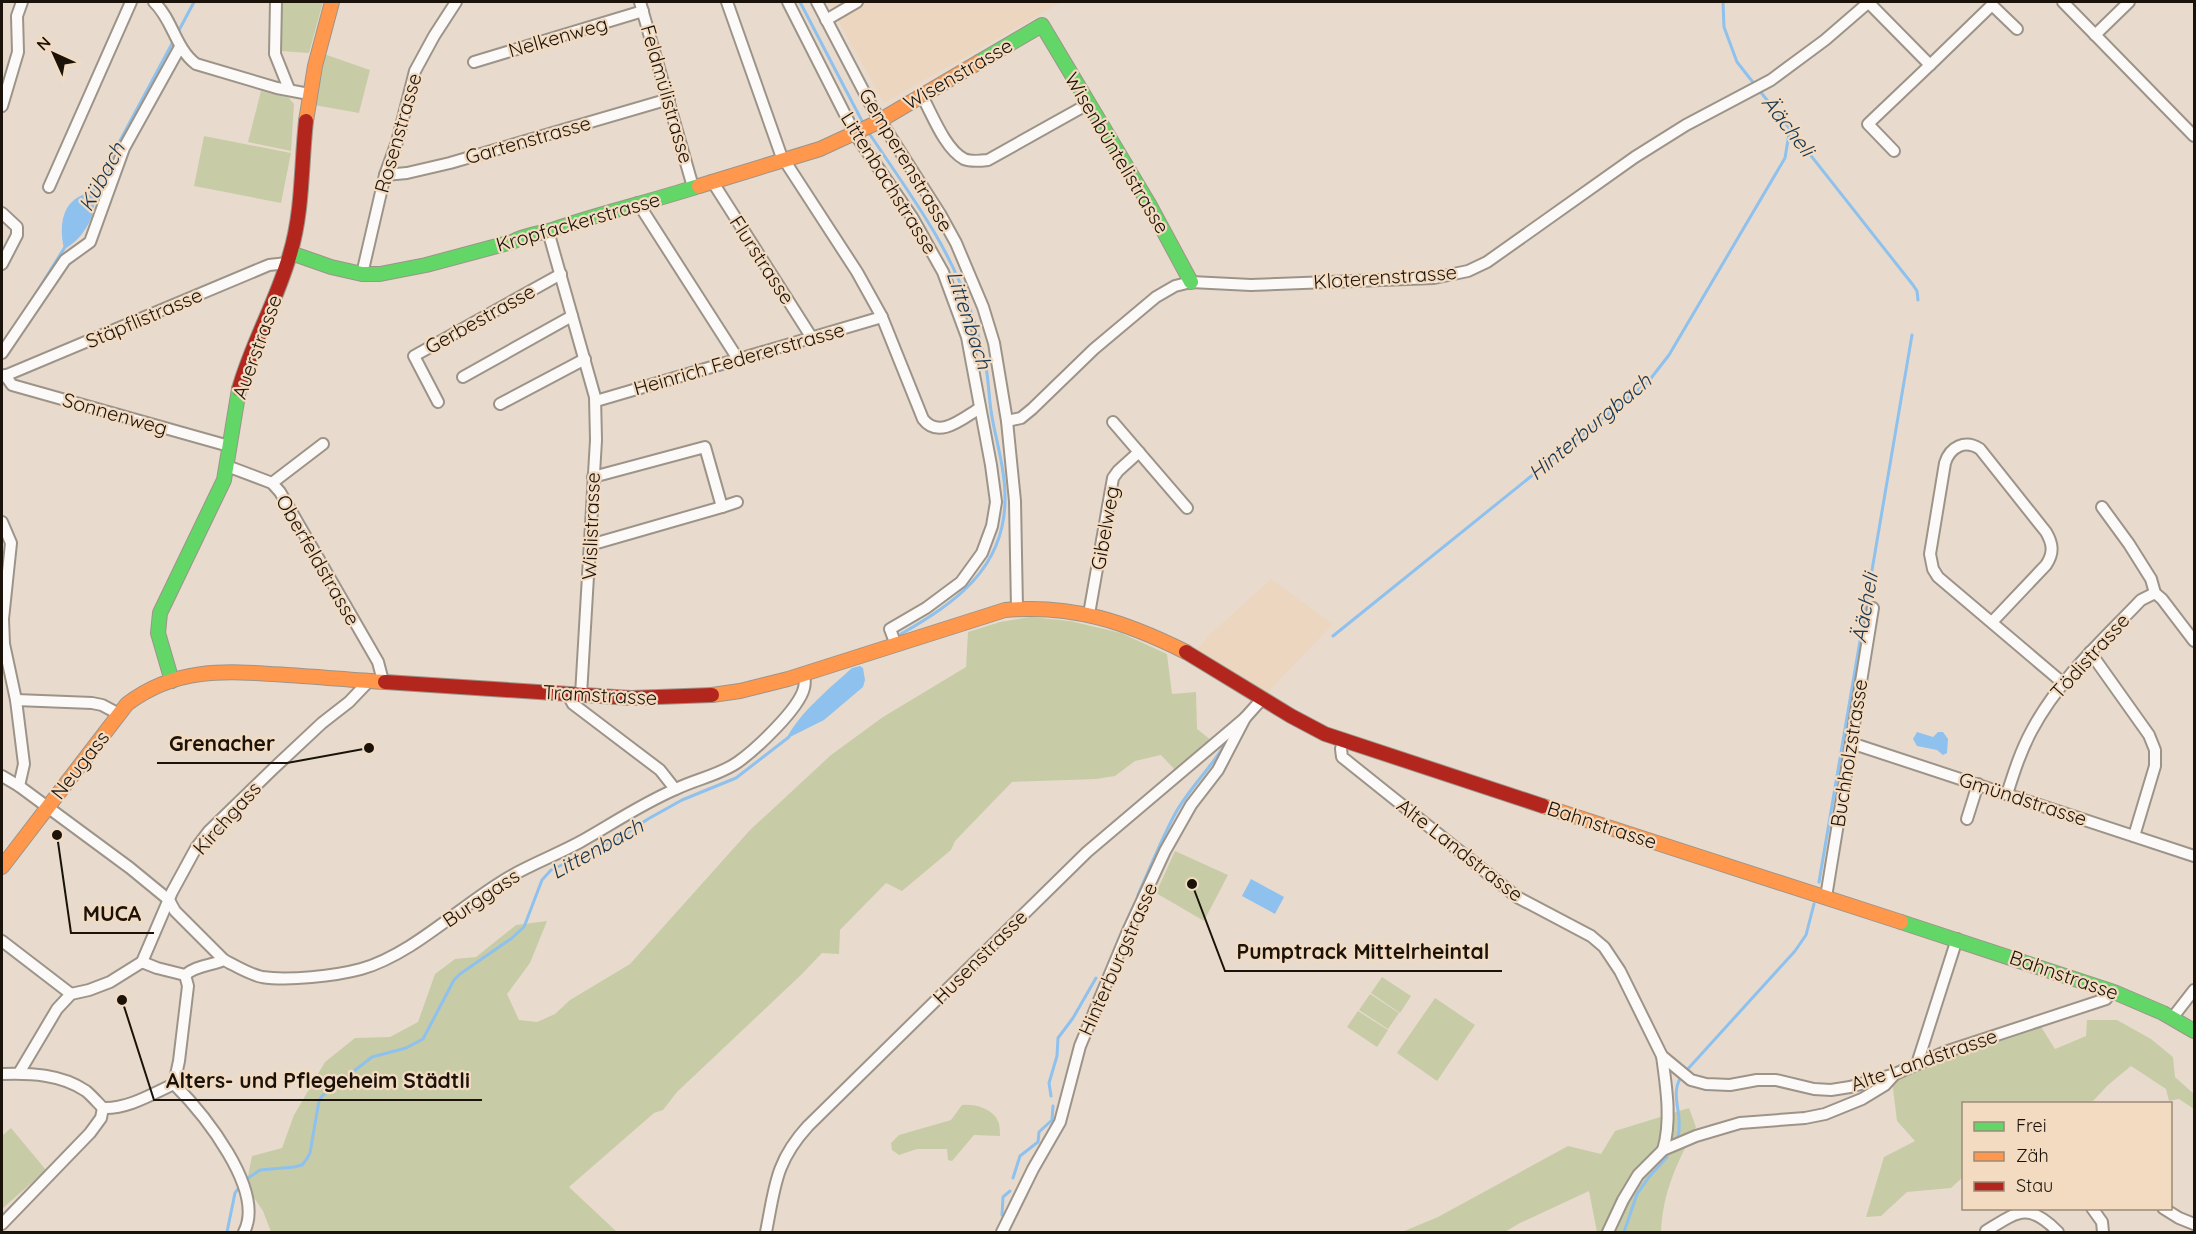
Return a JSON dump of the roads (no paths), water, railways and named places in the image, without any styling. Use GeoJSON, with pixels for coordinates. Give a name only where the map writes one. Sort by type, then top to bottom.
{"type":"FeatureCollection","features":[{"type":"Feature","properties":{"kind":"main road","name":"Auerstrasse"},"geometry":{"type":"LineString","coordinates":[[172,681],[158,633],[160,613],[224,480],[232,420],[240,385],[289,258],[298,218],[309,94],[316,57],[332,2]]}},
{"type":"Feature","properties":{"kind":"main road","name":"Wisenstrasse"},"geometry":{"type":"LineString","coordinates":[[868,127],[1042,25]]}},
{"type":"Feature","properties":{"kind":"main road","name":"Wisenbüntelistrasse"},"geometry":{"type":"LineString","coordinates":[[1042,25],[1149,204],[1191,282]]}},
{"type":"Feature","properties":{"kind":"main road","name":"Kropfackerstrasse"},"geometry":{"type":"LineString","coordinates":[[289,258],[362,274],[398,272],[548,231],[588,217],[785,161],[820,149],[868,127]]}},
{"type":"Feature","properties":{"kind":"main road","name":"Bahnstrasse"},"geometry":{"type":"LineString","coordinates":[[1017,608],[1042,606],[1065,609],[1131,627],[1206,664],[1315,730],[1343,741],[2112,991],[2150,1004],[2194,1031]]}},
{"type":"Feature","properties":{"kind":"main road","name":"Tramstrasse"},"geometry":{"type":"LineString","coordinates":[[172,681],[210,671],[223,671],[575,695],[669,699],[705,696],[751,689],[1017,608]]}},
{"type":"Feature","properties":{"kind":"main road","name":"Neugass"},"geometry":{"type":"LineString","coordinates":[[2,867],[119,714],[136,696],[172,681]]}},
{"type":"Feature","properties":{"kind":"street"},"geometry":{"type":"LineString","coordinates":[[2,106],[18,52],[17,16],[22,2]]}},
{"type":"Feature","properties":{"kind":"street"},"geometry":{"type":"LineString","coordinates":[[49,187],[131,2]]}},
{"type":"Feature","properties":{"kind":"street"},"geometry":{"type":"LineString","coordinates":[[154,2],[160,7],[179,45],[188,58],[196,64],[277,88],[309,94]]}},
{"type":"Feature","properties":{"kind":"street"},"geometry":{"type":"LineString","coordinates":[[276,2],[275,54],[289,89]]}},
{"type":"Feature","properties":{"kind":"street","name":"Rosenstrasse"},"geometry":{"type":"LineString","coordinates":[[362,274],[385,175],[397,142],[415,71],[456,2]]}},
{"type":"Feature","properties":{"kind":"street"},"geometry":{"type":"LineString","coordinates":[[727,2],[785,161],[857,272],[882,317],[926,423],[931,428],[946,427],[980,408]]}},
{"type":"Feature","properties":{"kind":"street","name":"Littenbachstrasse"},"geometry":{"type":"LineString","coordinates":[[788,2],[868,127],[912,217],[943,272],[967,337],[996,502],[992,526],[982,553],[961,582],[926,608],[890,629],[896,645]]}},
{"type":"Feature","properties":{"kind":"street","name":"Gemperenstrasse"},"geometry":{"type":"LineString","coordinates":[[817,2],[868,127],[940,214],[968,272],[994,343],[1010,420],[1015,501],[1017,608]]}},
{"type":"Feature","properties":{"kind":"street"},"geometry":{"type":"LineString","coordinates":[[826,20],[857,2]]}},
{"type":"Feature","properties":{"kind":"street"},"geometry":{"type":"LineString","coordinates":[[1869,2],[1930,65]]}},
{"type":"Feature","properties":{"kind":"street","name":"Kloterenstrasse"},"geometry":{"type":"LineString","coordinates":[[1010,420],[1021,418],[1073,368],[1155,297],[1175,286],[1191,282],[1251,285],[1401,280],[1452,276],[1487,262],[1516,244],[1564,207],[1645,151],[1800,60],[1869,2]]}},
{"type":"Feature","properties":{"kind":"street"},"geometry":{"type":"LineString","coordinates":[[2063,2],[2194,136]]}},
{"type":"Feature","properties":{"kind":"street"},"geometry":{"type":"LineString","coordinates":[[2095,35],[2129,2]]}},
{"type":"Feature","properties":{"kind":"street"},"geometry":{"type":"LineString","coordinates":[[1894,152],[1868,124],[1992,5],[2017,29]]}},
{"type":"Feature","properties":{"kind":"street","name":"Nelkenweg"},"geometry":{"type":"LineString","coordinates":[[474,62],[641,6]]}},
{"type":"Feature","properties":{"kind":"street","name":"Feldmülistrasse"},"geometry":{"type":"LineString","coordinates":[[641,6],[693,187]]}},
{"type":"Feature","properties":{"kind":"street"},"geometry":{"type":"LineString","coordinates":[[2,353],[64,260],[90,242],[124,148],[179,45]]}},
{"type":"Feature","properties":{"kind":"street"},"geometry":{"type":"LineString","coordinates":[[922,96],[954,152],[966,160],[978,161],[987,160],[1088,104]]}},
{"type":"Feature","properties":{"kind":"street","name":"Gartenstrasse"},"geometry":{"type":"LineString","coordinates":[[385,175],[407,173],[450,163],[669,99]]}},
{"type":"Feature","properties":{"kind":"street","name":"Flurstrasse"},"geometry":{"type":"LineString","coordinates":[[712,181],[812,338]]}},
{"type":"Feature","properties":{"kind":"street"},"geometry":{"type":"LineString","coordinates":[[638,203],[738,359]]}},
{"type":"Feature","properties":{"kind":"street"},"geometry":{"type":"LineString","coordinates":[[2,213],[17,227],[17,235],[2,264]]}},
{"type":"Feature","properties":{"kind":"street","name":"Wislistrasse"},"geometry":{"type":"LineString","coordinates":[[548,231],[596,401],[590,545],[575,695]]}},
{"type":"Feature","properties":{"kind":"street","name":"Stäpflistrasse"},"geometry":{"type":"LineString","coordinates":[[3,376],[289,258]]}},
{"type":"Feature","properties":{"kind":"street","name":"Gerbestrasse"},"geometry":{"type":"LineString","coordinates":[[438,402],[414,356],[561,274]]}},
{"type":"Feature","properties":{"kind":"street"},"geometry":{"type":"LineString","coordinates":[[463,377],[572,316]]}},
{"type":"Feature","properties":{"kind":"street","name":"Heinrich Federerstrasse"},"geometry":{"type":"LineString","coordinates":[[596,401],[882,317]]}},
{"type":"Feature","properties":{"kind":"street"},"geometry":{"type":"LineString","coordinates":[[500,404],[585,359]]}},
{"type":"Feature","properties":{"kind":"street","name":"Sonnenweg"},"geometry":{"type":"LineString","coordinates":[[3,376],[12,385],[229,447]]}},
{"type":"Feature","properties":{"kind":"street"},"geometry":{"type":"LineString","coordinates":[[1113,422],[1187,508]]}},
{"type":"Feature","properties":{"kind":"street"},"geometry":{"type":"LineString","coordinates":[[272,483],[323,444]]}},
{"type":"Feature","properties":{"kind":"street"},"geometry":{"type":"LineString","coordinates":[[593,477],[708,445],[722,507]]}},
{"type":"Feature","properties":{"kind":"street"},"geometry":{"type":"LineString","coordinates":[[1992,622],[2046,565],[2052,555],[2052,543],[2046,532],[1980,449],[1963,445],[1950,452],[1945,463],[1930,554],[1931,563],[1938,576],[1992,622],[2063,682]]}},
{"type":"Feature","properties":{"kind":"street","name":"Gibelweg"},"geometry":{"type":"LineString","coordinates":[[1089,614],[1113,478],[1139,452]]}},
{"type":"Feature","properties":{"kind":"street","name":"Oberfeldstrasse"},"geometry":{"type":"LineString","coordinates":[[227,466],[272,483],[285,501],[378,662],[376,681]]}},
{"type":"Feature","properties":{"kind":"street"},"geometry":{"type":"LineString","coordinates":[[590,545],[738,502]]}},
{"type":"Feature","properties":{"kind":"street"},"geometry":{"type":"LineString","coordinates":[[2102,507],[2151,579],[2155,593],[2194,641]]}},
{"type":"Feature","properties":{"kind":"street"},"geometry":{"type":"LineString","coordinates":[[2,522],[11,543],[3,619],[4,645],[16,700],[24,764],[19,786]]}},
{"type":"Feature","properties":{"kind":"street","name":"Tödistrasse"},"geometry":{"type":"LineString","coordinates":[[2007,794],[2032,730],[2063,682],[2141,600],[2155,593]]}},
{"type":"Feature","properties":{"kind":"street","name":"Buchholzstrasse"},"geometry":{"type":"LineString","coordinates":[[1826,897],[1873,608]]}},
{"type":"Feature","properties":{"kind":"street"},"geometry":{"type":"LineString","coordinates":[[2090,652],[2149,735],[2155,750],[2155,766],[2134,836]]}},
{"type":"Feature","properties":{"kind":"street","name":"Burggass"},"geometry":{"type":"LineString","coordinates":[[2,776],[19,786],[130,868],[169,900],[175,910],[224,960],[250,973],[262,976],[292,978],[342,974],[364,969],[415,942],[496,885],[675,789],[727,768],[756,748],[794,707],[804,688],[804,674]]}},
{"type":"Feature","properties":{"kind":"street","name":"Kirchgass"},"geometry":{"type":"LineString","coordinates":[[142,962],[169,900],[196,848],[209,831],[322,723],[376,681]]}},
{"type":"Feature","properties":{"kind":"street"},"geometry":{"type":"LineString","coordinates":[[575,695],[573,704],[660,770],[675,789]]}},
{"type":"Feature","properties":{"kind":"street","name":"Hinterburgstrasse"},"geometry":{"type":"LineString","coordinates":[[1002,1233],[1060,1122],[1080,1046],[1143,898],[1191,805],[1218,770],[1245,718],[1262,699]]}},
{"type":"Feature","properties":{"kind":"street"},"geometry":{"type":"LineString","coordinates":[[16,700],[92,703],[102,705],[119,714]]}},
{"type":"Feature","properties":{"kind":"street","name":"Husenstrasse"},"geometry":{"type":"LineString","coordinates":[[766,1233],[781,1164],[793,1142],[1087,852],[1245,718]]}},
{"type":"Feature","properties":{"kind":"street","name":"Alte Landstrasse"},"geometry":{"type":"LineString","coordinates":[[1343,741],[1342,757],[1516,897],[1591,936],[1604,947],[1620,971],[1662,1056],[1691,1080],[1706,1084],[1730,1085],[1757,1080],[1776,1080],[1814,1089],[1850,1087],[1895,1074],[1945,1052],[2106,999],[2112,991]]}},
{"type":"Feature","properties":{"kind":"street","name":"Gmündstrasse"},"geometry":{"type":"LineString","coordinates":[[1851,743],[2194,856]]}},
{"type":"Feature","properties":{"kind":"street"},"geometry":{"type":"LineString","coordinates":[[1967,819],[1978,784]]}},
{"type":"Feature","properties":{"kind":"street"},"geometry":{"type":"LineString","coordinates":[[1917,1064],[1957,939]]}},
{"type":"Feature","properties":{"kind":"street"},"geometry":{"type":"LineString","coordinates":[[2,941],[71,994]]}},
{"type":"Feature","properties":{"kind":"street"},"geometry":{"type":"LineString","coordinates":[[185,975],[195,967],[212,965],[224,960]]}},
{"type":"Feature","properties":{"kind":"street"},"geometry":{"type":"LineString","coordinates":[[19,1073],[57,1009],[71,994],[110,982],[142,962],[185,975]]}},
{"type":"Feature","properties":{"kind":"street"},"geometry":{"type":"LineString","coordinates":[[174,1084],[188,986],[185,975]]}},
{"type":"Feature","properties":{"kind":"street"},"geometry":{"type":"LineString","coordinates":[[2173,1017],[2194,990]]}},
{"type":"Feature","properties":{"kind":"street"},"geometry":{"type":"LineString","coordinates":[[1662,1056],[1668,1117],[1667,1136],[1663,1150]]}},
{"type":"Feature","properties":{"kind":"street"},"geometry":{"type":"LineString","coordinates":[[2,1074],[45,1075],[64,1081],[86,1091],[103,1108],[139,1100],[174,1084]]}},
{"type":"Feature","properties":{"kind":"street"},"geometry":{"type":"LineString","coordinates":[[1608,1233],[1623,1200],[1638,1175],[1663,1150],[1696,1136],[1740,1124],[1825,1114],[1862,1099],[1885,1085],[1895,1074]]}},
{"type":"Feature","properties":{"kind":"street"},"geometry":{"type":"LineString","coordinates":[[174,1084],[195,1105],[219,1137],[246,1192],[249,1209],[244,1233]]}},
{"type":"Feature","properties":{"kind":"street"},"geometry":{"type":"LineString","coordinates":[[2,1224],[90,1133],[101,1118],[103,1108]]}},
{"type":"Feature","properties":{"kind":"street"},"geometry":{"type":"LineString","coordinates":[[2093,1210],[2102,1222],[2103,1233]]}},
{"type":"Feature","properties":{"kind":"street"},"geometry":{"type":"LineString","coordinates":[[2165,1210],[2194,1224]]}},
{"type":"Feature","properties":{"kind":"street"},"geometry":{"type":"LineString","coordinates":[[1986,1231],[2000,1228],[2012,1214],[2023,1212],[2040,1217],[2058,1233]]}},
{"type":"Feature","properties":{"kind":"water"},"geometry":{"type":"Polygon","coordinates":[[[93,192],[94,208],[84,232],[64,249],[62,229],[65,212],[75,199],[93,192]]]}},
{"type":"Feature","properties":{"kind":"water"},"geometry":{"type":"Polygon","coordinates":[[[860,666],[863,668],[865,680],[863,687],[824,720],[786,739],[816,701],[852,668],[860,666]]]}},
{"type":"Feature","properties":{"kind":"water"},"geometry":{"type":"Polygon","coordinates":[[[1917,732],[1933,737],[1938,732],[1943,732],[1948,739],[1947,753],[1943,755],[1937,750],[1917,746],[1913,739],[1917,732]]]}},
{"type":"Feature","properties":{"kind":"water"},"geometry":{"type":"Polygon","coordinates":[[[1251,879],[1284,897],[1275,914],[1242,896],[1251,879]]]}},
{"type":"Feature","properties":{"kind":"waterway","name":"Kübach"},"geometry":{"type":"LineString","coordinates":[[177,34],[194,2]]}},
{"type":"Feature","properties":{"kind":"waterway","name":"Littenbach"},"geometry":{"type":"LineString","coordinates":[[800,2],[863,123]]}},
{"type":"Feature","properties":{"kind":"waterway","name":"Äächeli"},"geometry":{"type":"LineString","coordinates":[[1723,2],[1724,27],[1737,62],[1913,285],[1917,291],[1918,300]]}},
{"type":"Feature","properties":{"kind":"waterway","name":"Kübach"},"geometry":{"type":"LineString","coordinates":[[92,193],[174,40]]}},
{"type":"Feature","properties":{"kind":"waterway","name":"Hinterburgbach"},"geometry":{"type":"LineString","coordinates":[[1333,636],[1648,382],[1669,355],[1785,158],[1790,128]]}},
{"type":"Feature","properties":{"kind":"waterway","name":"Littenbach"},"geometry":{"type":"LineString","coordinates":[[869,133],[911,195],[960,282],[979,336],[986,367],[991,411],[1005,487],[1003,522],[997,544],[987,563],[958,596],[901,634]]}},
{"type":"Feature","properties":{"kind":"waterway","name":"Kübach"},"geometry":{"type":"LineString","coordinates":[[33,298],[65,247]]}},
{"type":"Feature","properties":{"kind":"waterway","name":"Äächeli"},"geometry":{"type":"LineString","coordinates":[[1819,882],[1912,335]]}},
{"type":"Feature","properties":{"kind":"waterway","name":"Littenbach"},"geometry":{"type":"LineString","coordinates":[[244,1181],[260,1170],[302,1165],[310,1153],[319,1101],[322,1096],[372,1057],[406,1048],[423,1039],[454,980],[524,927],[542,880],[551,870],[616,840],[682,800],[736,778],[789,737]]}},
{"type":"Feature","properties":{"kind":"waterway","name":"Hinterburgbach"},"geometry":{"type":"LineString","coordinates":[[1138,895],[1175,814],[1224,746]]}},
{"type":"Feature","properties":{"kind":"waterway","name":"Äächeli"},"geometry":{"type":"LineString","coordinates":[[1686,1071],[1795,951],[1806,935],[1814,904]]}},
{"type":"Feature","properties":{"kind":"waterway","name":"Hinterburgbach"},"geometry":{"type":"LineString","coordinates":[[1051,1096],[1049,1083],[1057,1056],[1058,1038],[1073,1018],[1096,978]]}},
{"type":"Feature","properties":{"kind":"waterway","name":"Äächeli"},"geometry":{"type":"LineString","coordinates":[[1678,1136],[1676,1091],[1681,1077]]}},
{"type":"Feature","properties":{"kind":"waterway","name":"Hinterburgbach"},"geometry":{"type":"LineString","coordinates":[[1013,1178],[1020,1156],[1038,1142],[1039,1132],[1052,1120],[1053,1106]]}},
{"type":"Feature","properties":{"kind":"waterway","name":"Äächeli"},"geometry":{"type":"LineString","coordinates":[[1624,1232],[1637,1194],[1667,1157]]}},
{"type":"Feature","properties":{"kind":"waterway","name":"Littenbach"},"geometry":{"type":"LineString","coordinates":[[227,1232],[235,1193],[240,1186]]}},
{"type":"Feature","properties":{"kind":"waterway","name":"Hinterburgbach"},"geometry":{"type":"LineString","coordinates":[[1002,1215],[1003,1197],[1010,1191]]}},
{"type":"Feature","properties":{"kind":"place","name":"Grenacher"},"geometry":{"type":"Point","coordinates":[369,748]}},
{"type":"Feature","properties":{"kind":"place","name":"MUCA"},"geometry":{"type":"Point","coordinates":[57,835]}},
{"type":"Feature","properties":{"kind":"place","name":"Pumptrack Mittelrheintal"},"geometry":{"type":"Point","coordinates":[1192,884]}},
{"type":"Feature","properties":{"kind":"place","name":"Alters- und Pflegeheim Städtli"},"geometry":{"type":"Point","coordinates":[122,1000]}}]}
